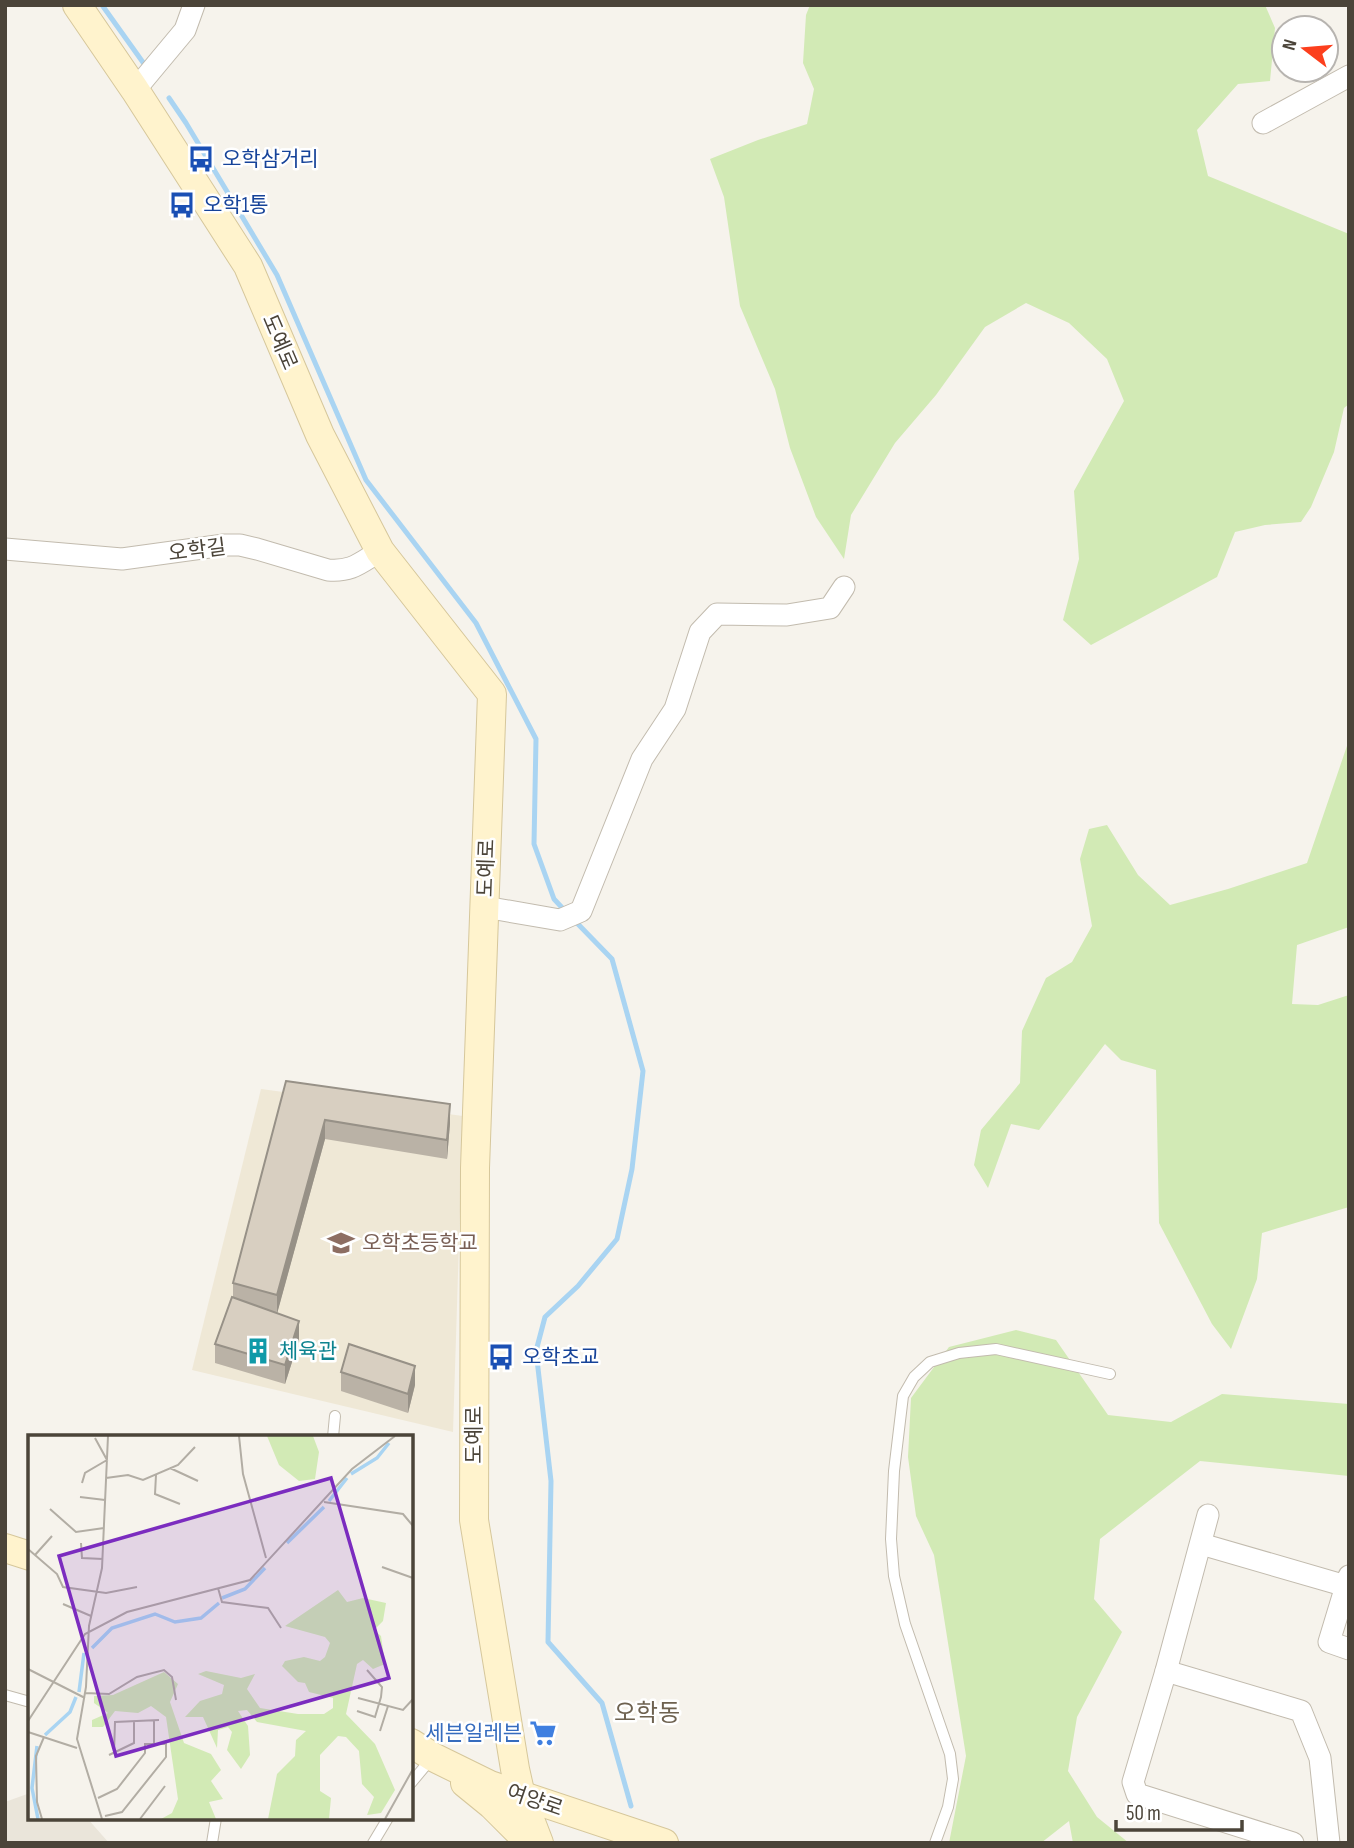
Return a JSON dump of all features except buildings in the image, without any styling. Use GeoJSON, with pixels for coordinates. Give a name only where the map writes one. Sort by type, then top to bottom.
{"type":"FeatureCollection","features":[{"type":"Feature","properties":{"kind":"street","name":"도예로"},"geometry":{"type":"LineString","coordinates":[[77,5],[248,266],[320,435],[380,551],[492,694],[475,1168],[474,1520],[515,1769],[521,1796],[539,1843]]}},
{"type":"Feature","properties":{"kind":"street"},"geometry":{"type":"LineString","coordinates":[[135,90],[185,30],[194,5]]}},
{"type":"Feature","properties":{"kind":"street"},"geometry":{"type":"LineString","coordinates":[[1263,123],[1349,76]]}},
{"type":"Feature","properties":{"kind":"street","name":"오학길"},"geometry":{"type":"LineString","coordinates":[[5,549],[122,559],[240,545],[328,570],[341,571],[352,568],[380,551]]}},
{"type":"Feature","properties":{"kind":"street"},"geometry":{"type":"LineString","coordinates":[[485,907],[560,920],[581,911],[642,759],[675,709],[700,632],[717,614],[788,615],[830,608],[844,587]]}},
{"type":"Feature","properties":{"kind":"street"},"geometry":{"type":"LineString","coordinates":[[1208,1515],[1133,1782],[1137,1794],[1293,1843]]}},
{"type":"Feature","properties":{"kind":"street"},"geometry":{"type":"LineString","coordinates":[[1201,1544],[1347,1581],[1329,1642],[1349,1648]]}},
{"type":"Feature","properties":{"kind":"street"},"geometry":{"type":"LineString","coordinates":[[5,1548],[28,1555]]}},
{"type":"Feature","properties":{"kind":"street"},"geometry":{"type":"LineString","coordinates":[[1166,1671],[1301,1711],[1320,1758],[1329,1843]]}},
{"type":"Feature","properties":{"kind":"street"},"geometry":{"type":"LineString","coordinates":[[422,1750],[466,1765],[481,1764],[500,1752],[508,1719]]}},
{"type":"Feature","properties":{"kind":"street"},"geometry":{"type":"LineString","coordinates":[[422,1750],[492,1805],[530,1843]]}},
{"type":"Feature","properties":{"kind":"street","name":"여양로"},"geometry":{"type":"LineString","coordinates":[[422,1750],[490,1785],[664,1843]]}},
{"type":"Feature","properties":{"kind":"street"},"geometry":{"type":"LineString","coordinates":[[589,1843],[600,1837],[630,1832]]}},
{"type":"Feature","properties":{"kind":"lane"},"geometry":{"type":"LineString","coordinates":[[935,1843],[948,1807],[953,1779],[950,1754],[905,1624],[894,1576],[891,1539],[894,1471],[903,1396],[915,1377],[930,1362],[959,1353],[996,1349],[1110,1374]]}},
{"type":"Feature","properties":{"kind":"lane"},"geometry":{"type":"LineString","coordinates":[[333,1435],[335,1416]]}},
{"type":"Feature","properties":{"kind":"lane"},"geometry":{"type":"LineString","coordinates":[[5,1695],[28,1701]]}},
{"type":"Feature","properties":{"kind":"lane"},"geometry":{"type":"LineString","coordinates":[[413,1777],[422,1750]]}},
{"type":"Feature","properties":{"kind":"lane"},"geometry":{"type":"LineString","coordinates":[[212,1843],[216,1820]]}},
{"type":"Feature","properties":{"kind":"lane"},"geometry":{"type":"LineString","coordinates":[[373,1843],[387,1820]]}},
{"type":"Feature","properties":{"kind":"shaded area","name":"오학초등학교"},"geometry":{"type":"Polygon","coordinates":[[[261,1089],[463,1116],[453,1432],[192,1370],[261,1089]]]}},
{"type":"Feature","properties":{"kind":"shaded area"},"geometry":{"type":"Polygon","coordinates":[[[28,1794],[28,1820],[89,1820],[109,1843],[5,1843],[5,1802],[28,1794]]]}},
{"type":"Feature","properties":{"kind":"green space"},"geometry":{"type":"Polygon","coordinates":[[[810,5],[1265,5],[1270,16],[1270,81],[1238,84],[1197,130],[1208,176],[1349,234],[1349,404],[1344,408],[1334,452],[1311,507],[1301,522],[1265,525],[1235,532],[1217,577],[1091,645],[1063,620],[1079,559],[1074,491],[1124,401],[1107,359],[1069,323],[1026,303],[985,327],[936,395],[895,443],[851,515],[844,559],[816,517],[790,448],[775,389],[740,306],[724,197],[710,159],[807,124],[814,89],[803,63],[806,15],[810,5]]]}},
{"type":"Feature","properties":{"kind":"green space"},"geometry":{"type":"Polygon","coordinates":[[[1349,740],[1349,927],[1297,945],[1292,1004],[1318,1005],[1349,995],[1349,1207],[1262,1233],[1257,1279],[1231,1349],[1212,1324],[1159,1223],[1156,1070],[1121,1060],[1105,1044],[1039,1130],[1011,1124],[988,1188],[974,1165],[981,1130],[1020,1083],[1022,1031],[1046,978],[1072,962],[1092,926],[1080,859],[1089,829],[1107,825],[1138,875],[1170,905],[1307,863],[1349,740]]]}},
{"type":"Feature","properties":{"kind":"green space"},"geometry":{"type":"Polygon","coordinates":[[[1016,1330],[1056,1340],[1108,1415],[1171,1422],[1222,1394],[1349,1404],[1349,1476],[1200,1461],[1100,1539],[1094,1599],[1122,1632],[1077,1717],[1068,1771],[1097,1817],[1129,1843],[1073,1843],[1069,1821],[1041,1843],[949,1843],[966,1756],[934,1555],[916,1516],[908,1457],[911,1398],[949,1347],[1016,1330]]]}},
{"type":"Feature","properties":{"kind":"waterway"},"geometry":{"type":"LineString","coordinates":[[102,5],[147,68]]}},
{"type":"Feature","properties":{"kind":"waterway"},"geometry":{"type":"LineString","coordinates":[[169,98],[277,275],[366,480],[476,623],[536,739],[534,844],[554,899],[567,913]]}},
{"type":"Feature","properties":{"kind":"waterway"},"geometry":{"type":"LineString","coordinates":[[574,920],[612,959],[643,1071],[632,1169],[617,1239],[578,1286],[545,1317],[536,1351],[551,1481],[548,1642],[602,1703],[631,1806]]}},
{"type":"Feature","properties":{"kind":"place","name":"오학삼거리"},"geometry":{"type":"Point","coordinates":[201,159]}},
{"type":"Feature","properties":{"kind":"place","name":"오학1통"},"geometry":{"type":"Point","coordinates":[182,205]}},
{"type":"Feature","properties":{"kind":"place","name":"오학초등학교"},"geometry":{"type":"Point","coordinates":[341,1243]}},
{"type":"Feature","properties":{"kind":"place","name":"체육관"},"geometry":{"type":"Point","coordinates":[258,1351]}},
{"type":"Feature","properties":{"kind":"place","name":"오학초교"},"geometry":{"type":"Point","coordinates":[501,1357]}},
{"type":"Feature","properties":{"kind":"place","name":"세븐일레븐"},"geometry":{"type":"Point","coordinates":[543,1733]}},
{"type":"Feature","properties":{"kind":"district","name":"오학동"},"geometry":{"type":"Point","coordinates":[647,1713]}}]}
